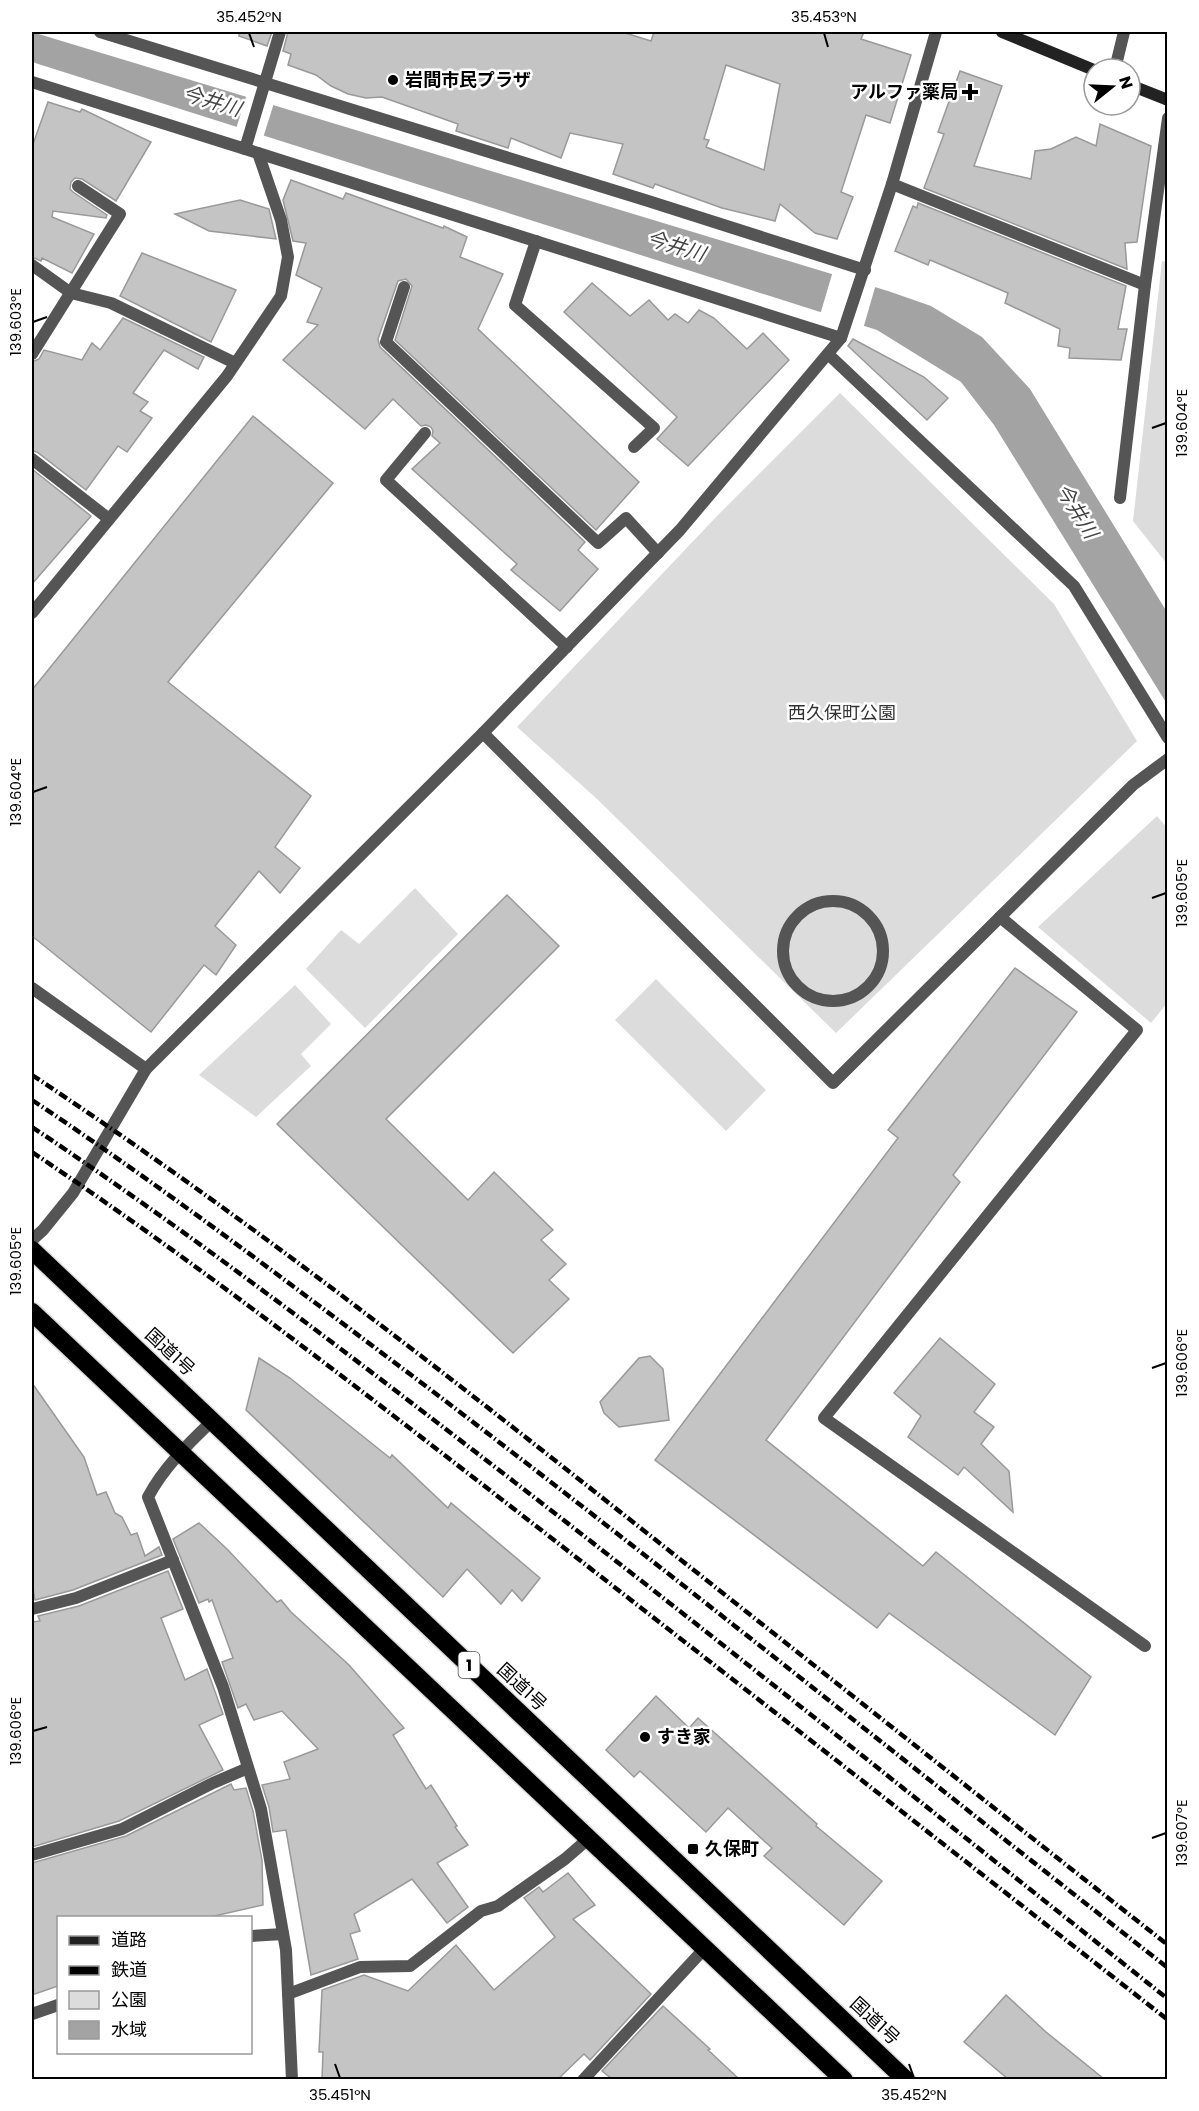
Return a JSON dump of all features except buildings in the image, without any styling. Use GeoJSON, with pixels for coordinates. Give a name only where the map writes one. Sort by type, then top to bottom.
{"type":"FeatureCollection","features":[{"type":"Feature","properties":{"kind":"highway","name":"国道1号"},"geometry":{"type":"LineString","coordinates":[[32,1250],[906,2079]]}},
{"type":"Feature","properties":{"kind":"highway"},"geometry":{"type":"LineString","coordinates":[[32,1312],[844,2079]]}},
{"type":"Feature","properties":{"kind":"street"},"geometry":{"type":"LineString","coordinates":[[100,32],[865,270]]}},
{"type":"Feature","properties":{"kind":"street"},"geometry":{"type":"LineString","coordinates":[[245,148],[280,32]]}},
{"type":"Feature","properties":{"kind":"street"},"geometry":{"type":"LineString","coordinates":[[32,1240],[73,1193],[146,1069],[483,733],[680,531],[841,338],[892,184],[936,32]]}},
{"type":"Feature","properties":{"kind":"street"},"geometry":{"type":"LineString","coordinates":[[1002,32],[1082,65]]}},
{"type":"Feature","properties":{"kind":"street"},"geometry":{"type":"LineString","coordinates":[[1118,57],[1124,32]]}},
{"type":"Feature","properties":{"kind":"street"},"geometry":{"type":"LineString","coordinates":[[32,83],[245,148],[841,338]]}},
{"type":"Feature","properties":{"kind":"street"},"geometry":{"type":"LineString","coordinates":[[1142,90],[1167,100]]}},
{"type":"Feature","properties":{"kind":"street"},"geometry":{"type":"LineString","coordinates":[[1120,498],[1167,118]]}},
{"type":"Feature","properties":{"kind":"street"},"geometry":{"type":"LineString","coordinates":[[32,613],[227,376],[281,296],[288,257],[281,220],[258,153]]}},
{"type":"Feature","properties":{"kind":"street"},"geometry":{"type":"LineString","coordinates":[[892,184],[1145,285]]}},
{"type":"Feature","properties":{"kind":"street"},"geometry":{"type":"LineString","coordinates":[[32,354],[120,214],[78,186]]}},
{"type":"Feature","properties":{"kind":"street"},"geometry":{"type":"LineString","coordinates":[[536,241],[515,305],[654,428],[634,447]]}},
{"type":"Feature","properties":{"kind":"street"},"geometry":{"type":"LineString","coordinates":[[32,265],[71,292],[111,303],[235,363]]}},
{"type":"Feature","properties":{"kind":"street"},"geometry":{"type":"LineString","coordinates":[[404,287],[386,342],[598,543],[626,518],[658,553]]}},
{"type":"Feature","properties":{"kind":"street"},"geometry":{"type":"LineString","coordinates":[[828,354],[1074,586],[1167,738]]}},
{"type":"Feature","properties":{"kind":"street"},"geometry":{"type":"LineString","coordinates":[[425,433],[386,480],[567,647]]}},
{"type":"Feature","properties":{"kind":"street"},"geometry":{"type":"LineString","coordinates":[[32,459],[109,519]]}},
{"type":"Feature","properties":{"kind":"street"},"geometry":{"type":"LineString","coordinates":[[483,733],[832,1083],[1133,785],[1167,759]]}},
{"type":"Feature","properties":{"kind":"street"},"geometry":{"type":"LineString","coordinates":[[830,900],[848,902],[864,910],[875,923],[882,939],[884,956],[879,974],[868,988],[854,998],[844,1001],[826,1001],[809,996],[795,985],[785,968],[782,950],[785,933],[794,918],[808,907],[819,903],[830,900]]}},
{"type":"Feature","properties":{"kind":"street"},"geometry":{"type":"LineString","coordinates":[[1000,917],[1137,1030],[824,1418],[1145,1646]]}},
{"type":"Feature","properties":{"kind":"street"},"geometry":{"type":"LineString","coordinates":[[32,988],[146,1069]]}},
{"type":"Feature","properties":{"kind":"street"},"geometry":{"type":"LineString","coordinates":[[212,1421],[180,1452],[157,1479],[148,1497],[224,1687],[261,1809],[283,1934],[292,2079]]}},
{"type":"Feature","properties":{"kind":"street"},"geometry":{"type":"LineString","coordinates":[[32,1609],[76,1598],[173,1560]]}},
{"type":"Feature","properties":{"kind":"street"},"geometry":{"type":"LineString","coordinates":[[32,1855],[122,1829],[248,1768]]}},
{"type":"Feature","properties":{"kind":"street"},"geometry":{"type":"LineString","coordinates":[[288,1994],[360,1967],[410,1966],[480,1911],[498,1906],[565,1859],[588,1839]]}},
{"type":"Feature","properties":{"kind":"street"},"geometry":{"type":"LineString","coordinates":[[252,1936],[283,1934]]}},
{"type":"Feature","properties":{"kind":"street"},"geometry":{"type":"LineString","coordinates":[[583,2079],[705,1948]]}},
{"type":"Feature","properties":{"kind":"street"},"geometry":{"type":"LineString","coordinates":[[32,2014],[57,2005]]}},
{"type":"Feature","properties":{"kind":"green space"},"geometry":{"type":"Polygon","coordinates":[[[1162,261],[1168,262],[1167,564],[1133,521],[1162,261]]]}},
{"type":"Feature","properties":{"kind":"green space","name":"西久保町公園"},"geometry":{"type":"Polygon","coordinates":[[[840,393],[1054,604],[1137,741],[836,1033],[597,799],[517,727],[717,516],[840,393]]]}},
{"type":"Feature","properties":{"kind":"green space"},"geometry":{"type":"Polygon","coordinates":[[[1157,816],[1167,828],[1168,1002],[1151,1023],[1038,927],[1157,816]]]}},
{"type":"Feature","properties":{"kind":"green space"},"geometry":{"type":"Polygon","coordinates":[[[415,888],[458,934],[365,1028],[306,969],[341,930],[359,944],[415,888]]]}},
{"type":"Feature","properties":{"kind":"green space"},"geometry":{"type":"Polygon","coordinates":[[[656,979],[766,1090],[726,1131],[615,1020],[656,979]]]}},
{"type":"Feature","properties":{"kind":"green space"},"geometry":{"type":"Polygon","coordinates":[[[295,985],[331,1024],[301,1054],[311,1066],[256,1117],[199,1075],[295,985]]]}},
{"type":"Feature","properties":{"kind":"water","name":"今井川"},"geometry":{"type":"Polygon","coordinates":[[[32,32],[888,291],[931,306],[982,337],[1030,389],[1167,612],[1167,704],[994,425],[961,382],[877,330],[32,62],[32,32]]]}},
{"type":"Feature","properties":{"kind":"pier"},"geometry":{"type":"Polygon","coordinates":[[[247,94],[274,103],[263,138],[236,129],[247,94]]]}},
{"type":"Feature","properties":{"kind":"pier"},"geometry":{"type":"Polygon","coordinates":[[[833,271],[876,284],[863,329],[820,315],[833,271]]]}},
{"type":"Feature","properties":{"kind":"railway"},"geometry":{"type":"LineString","coordinates":[[32,1075],[111,1128],[266,1239],[418,1354],[1168,1945]]}},
{"type":"Feature","properties":{"kind":"railway"},"geometry":{"type":"LineString","coordinates":[[32,1100],[182,1205],[427,1387],[706,1603],[1168,1968]]}},
{"type":"Feature","properties":{"kind":"railway"},"geometry":{"type":"LineString","coordinates":[[32,1127],[193,1240],[404,1397],[724,1646],[1168,1999]]}},
{"type":"Feature","properties":{"kind":"railway"},"geometry":{"type":"LineString","coordinates":[[32,1152],[228,1290],[355,1386],[1168,2020]]}},
{"type":"Feature","properties":{"kind":"place","name":"岩間市民プラザ"},"geometry":{"type":"Point","coordinates":[393,80]}},
{"type":"Feature","properties":{"kind":"place","name":"アルファ薬局"},"geometry":{"type":"Point","coordinates":[970,92]}},
{"type":"Feature","properties":{"kind":"place","name":"すき家"},"geometry":{"type":"Point","coordinates":[645,1737]}},
{"type":"Feature","properties":{"kind":"place","name":"久保町"},"geometry":{"type":"Point","coordinates":[693,1849]}}]}
